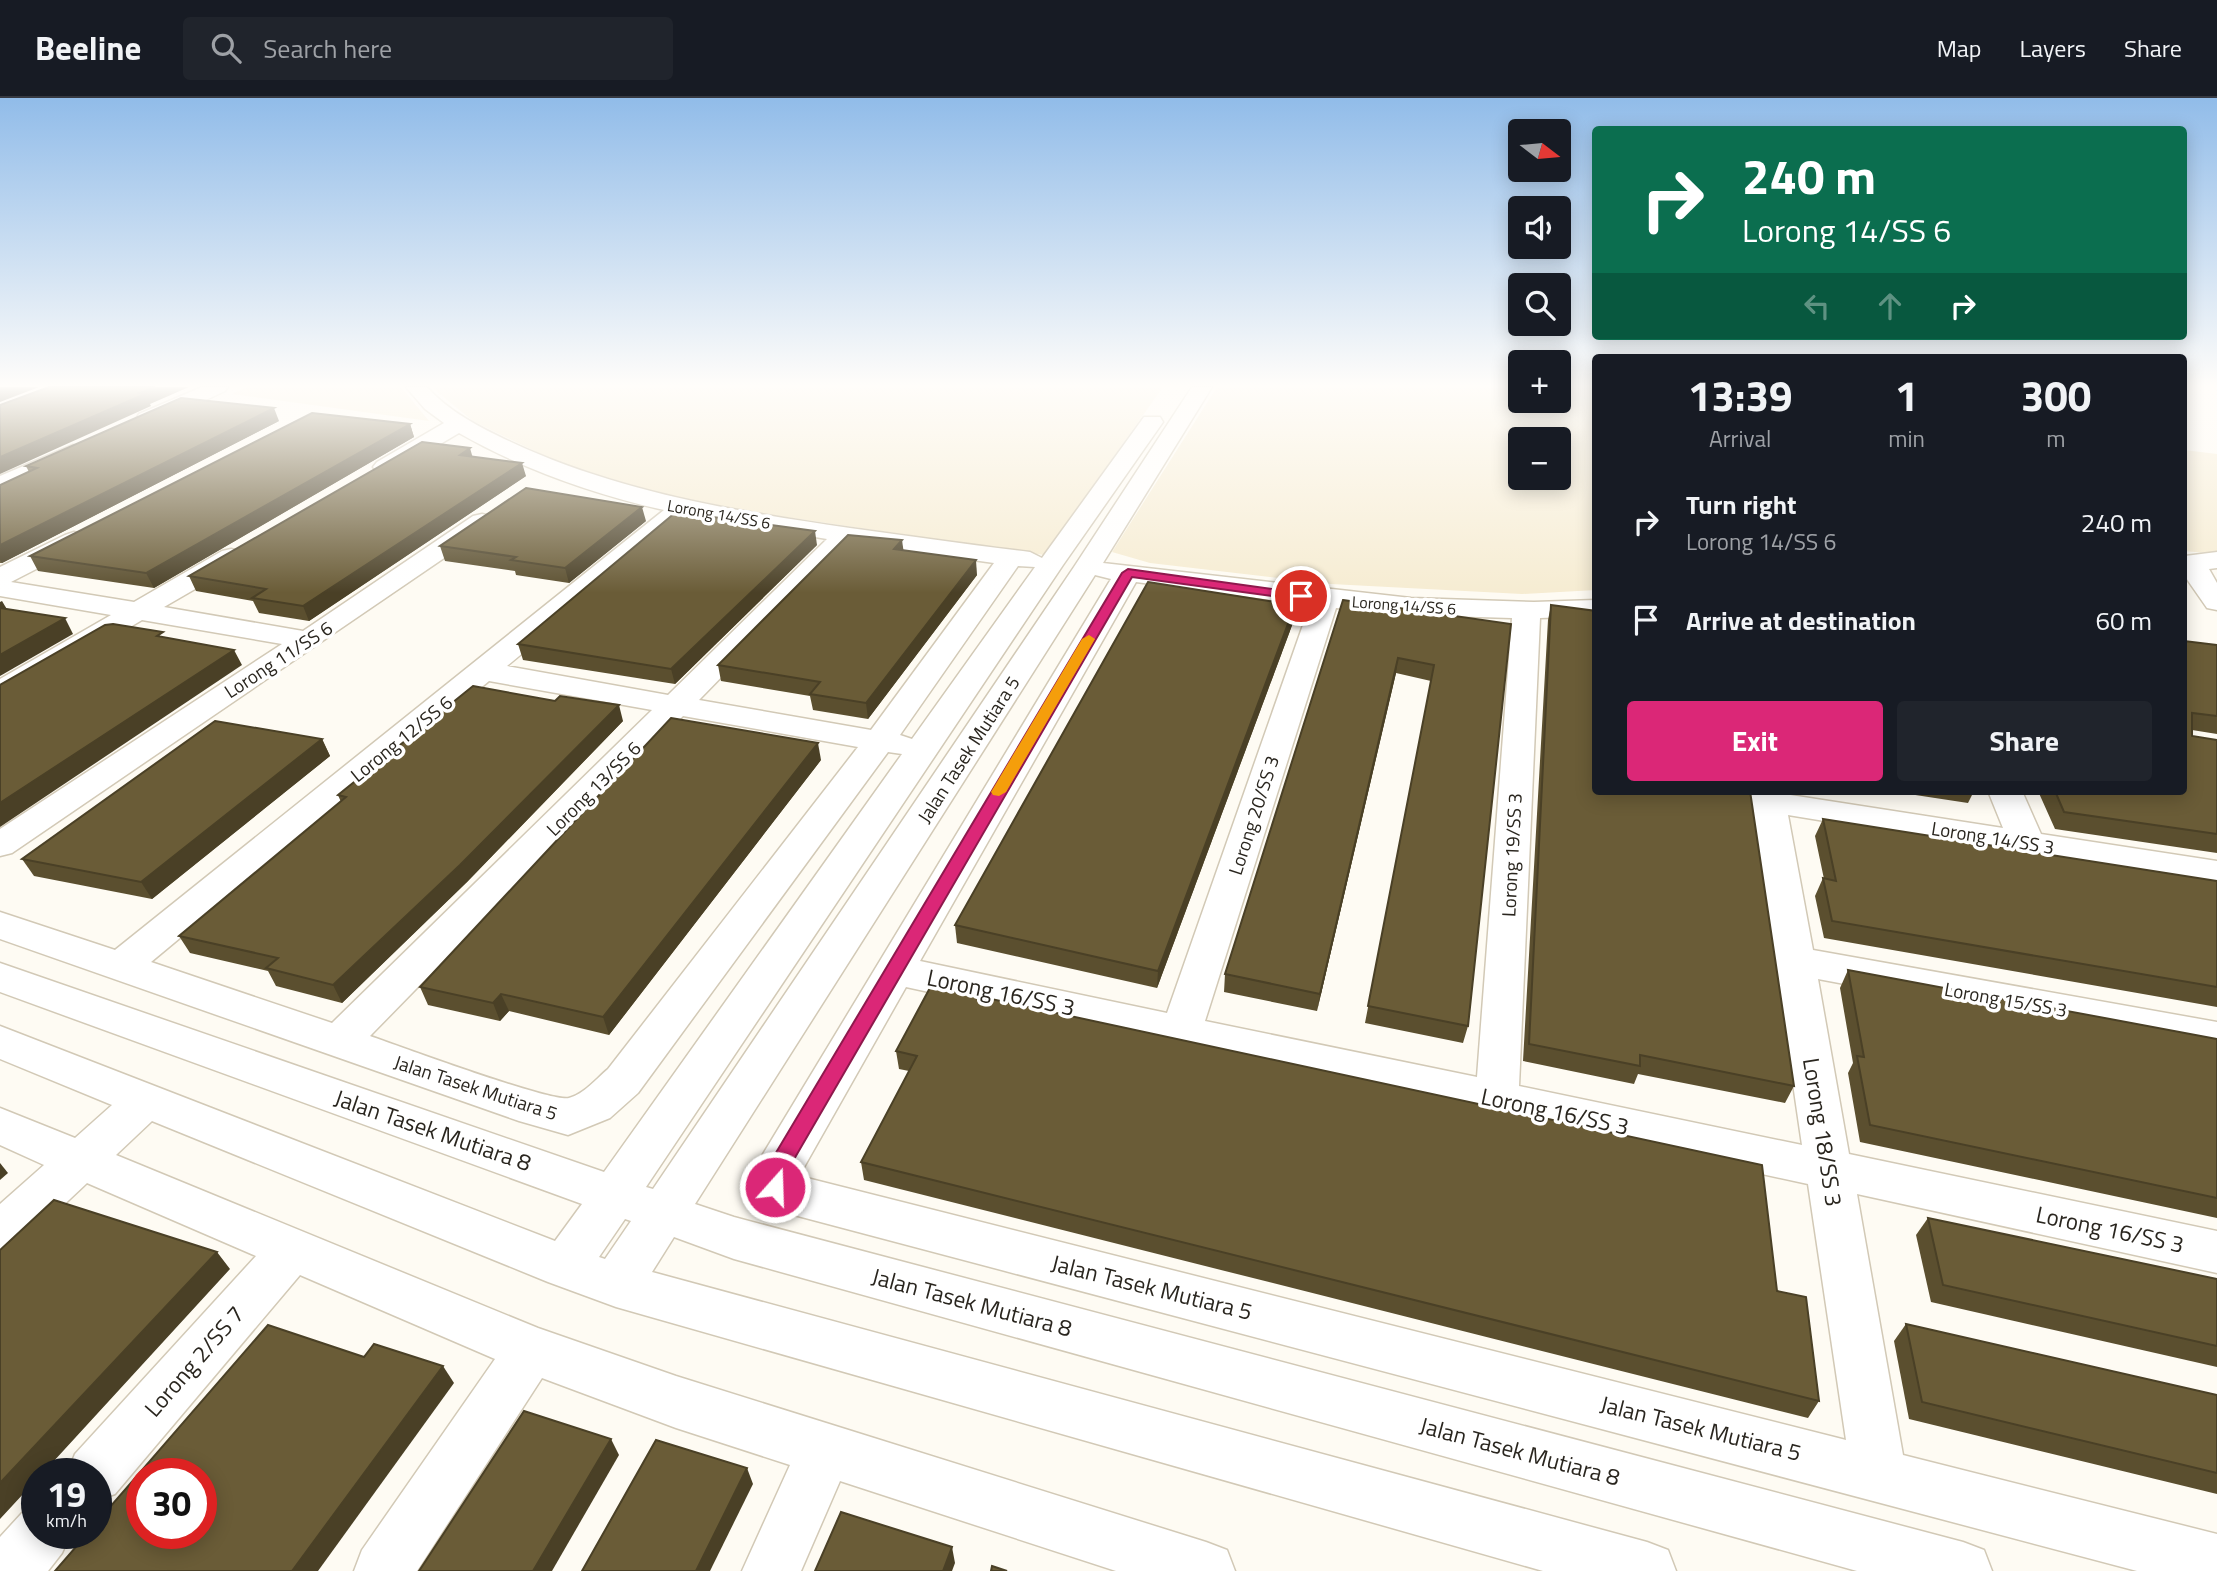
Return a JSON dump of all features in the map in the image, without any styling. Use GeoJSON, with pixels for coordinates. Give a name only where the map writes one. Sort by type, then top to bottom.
{"type":"FeatureCollection","features":[{"type":"Feature","properties":{"kind":"street"},"geometry":{"type":"LineString","coordinates":[[0,485],[65,456]]}},
{"type":"Feature","properties":{"kind":"street"},"geometry":{"type":"LineString","coordinates":[[363,480],[404,456]]}},
{"type":"Feature","properties":{"kind":"street","name":"Lorong 14/SS 6"},"geometry":{"type":"LineString","coordinates":[[495,456],[531,487],[1051,563]]}},
{"type":"Feature","properties":{"kind":"street","name":"Jalan Tasek Mutiara 5"},"geometry":{"type":"LineString","coordinates":[[340,1041],[535,1109],[568,1117],[595,1106],[622,1082],[1142,456]]}},
{"type":"Feature","properties":{"kind":"street","name":"Jalan Tasek Mutiara 5"},"geometry":{"type":"LineString","coordinates":[[1144,456],[1107,570],[894,970],[776,1172],[775,1187],[808,1199],[2217,1563]]}},
{"type":"Feature","properties":{"kind":"street","name":"Lorong 11/SS 6"},"geometry":{"type":"LineString","coordinates":[[0,845],[308,640],[531,487]]}},
{"type":"Feature","properties":{"kind":"street","name":"Lorong 12/SS 6"},"geometry":{"type":"LineString","coordinates":[[121,966],[681,509]]}},
{"type":"Feature","properties":{"kind":"street"},"geometry":{"type":"LineString","coordinates":[[0,577],[96,528]]}},
{"type":"Feature","properties":{"kind":"street","name":"Lorong 13/SS 6"},"geometry":{"type":"LineString","coordinates":[[340,1041],[846,535]]}},
{"type":"Feature","properties":{"kind":"street"},"geometry":{"type":"LineString","coordinates":[[0,692],[257,542]]}},
{"type":"Feature","properties":{"kind":"street","name":"Jalan Tasek Mutiara 5"},"geometry":{"type":"LineString","coordinates":[[565,1267],[616,1195],[902,746],[1011,558]]}},
{"type":"Feature","properties":{"kind":"street"},"geometry":{"type":"LineString","coordinates":[[2206,561],[2197,575],[2217,602]]}},
{"type":"Feature","properties":{"kind":"street","name":"Lorong 14/SS 6"},"geometry":{"type":"LineString","coordinates":[[1107,570],[1325,600],[1526,612],[1592,608]]}},
{"type":"Feature","properties":{"kind":"street","name":"Jalan Tasek Mutiara 5"},"geometry":{"type":"LineString","coordinates":[[616,1285],[1107,570]]}},
{"type":"Feature","properties":{"kind":"street"},"geometry":{"type":"LineString","coordinates":[[0,588],[308,640]]}},
{"type":"Feature","properties":{"kind":"street","name":"Lorong 20/SS 3"},"geometry":{"type":"LineString","coordinates":[[1181,1031],[1325,600]]}},
{"type":"Feature","properties":{"kind":"street","name":"Lorong 19/SS 3"},"geometry":{"type":"LineString","coordinates":[[1497,1098],[1526,612]]}},
{"type":"Feature","properties":{"kind":"street"},"geometry":{"type":"LineString","coordinates":[[483,671],[902,746]]}},
{"type":"Feature","properties":{"kind":"street"},"geometry":{"type":"LineString","coordinates":[[2007,795],[2027,842]]}},
{"type":"Feature","properties":{"kind":"street","name":"Lorong 14/SS 3"},"geometry":{"type":"LineString","coordinates":[[1768,797],[2217,873]]}},
{"type":"Feature","properties":{"kind":"street","name":"Lorong 18/SS 3"},"geometry":{"type":"LineString","coordinates":[[1768,797],[1879,1474]]}},
{"type":"Feature","properties":{"kind":"street"},"geometry":{"type":"LineString","coordinates":[[0,925],[340,1041]]}},
{"type":"Feature","properties":{"kind":"street","name":"Lorong 15/SS 3"},"geometry":{"type":"LineString","coordinates":[[1795,961],[2217,1038]]}},
{"type":"Feature","properties":{"kind":"street","name":"Lorong 16/SS 3"},"geometry":{"type":"LineString","coordinates":[[894,970],[2217,1252]]}},
{"type":"Feature","properties":{"kind":"street","name":"Jalan Tasek Mutiara 8"},"geometry":{"type":"LineString","coordinates":[[0,977],[734,1238],[1963,1571]]}},
{"type":"Feature","properties":{"kind":"street"},"geometry":{"type":"LineString","coordinates":[[0,1042],[616,1285],[1647,1571]]}},
{"type":"Feature","properties":{"kind":"street"},"geometry":{"type":"LineString","coordinates":[[0,1234],[146,1100]]}},
{"type":"Feature","properties":{"kind":"street"},"geometry":{"type":"LineString","coordinates":[[0,1126],[531,1350],[676,1402],[1178,1567]]}},
{"type":"Feature","properties":{"kind":"street","name":"Lorong 2/SS 7"},"geometry":{"type":"LineString","coordinates":[[109,1458],[293,1249]]}},
{"type":"Feature","properties":{"kind":"street"},"geometry":{"type":"LineString","coordinates":[[383,1571],[531,1350]]}},
{"type":"Feature","properties":{"kind":"street"},"geometry":{"type":"LineString","coordinates":[[771,1571],[826,1450]]}},
{"type":"Feature","properties":{"kind":"street"},"geometry":{"type":"LineString","coordinates":[[9,1571],[28,1549]]}},
{"type":"Feature","properties":{"kind":"shaded area"},"geometry":{"type":"Polygon","coordinates":[[[545,456],[1114,456],[1044,555],[758,513],[643,490],[568,467],[545,456]]]}},
{"type":"Feature","properties":{"kind":"shaded area"},"geometry":{"type":"Polygon","coordinates":[[[1173,456],[1508,456],[1508,490],[1571,490],[1571,456],[1592,456],[1592,590],[1522,594],[1331,584],[1150,563],[1112,552],[1173,456]]]}},
{"type":"Feature","properties":{"kind":"shaded area"},"geometry":{"type":"Polygon","coordinates":[[[2187,456],[2217,456],[2217,554],[2187,551],[2187,456]]]}},
{"type":"Feature","properties":{"kind":"building"},"geometry":{"type":"Polygon","coordinates":[[[49,456],[179,456],[0,545],[0,485],[37,468],[26,466],[49,456]]]}},
{"type":"Feature","properties":{"kind":"building"},"geometry":{"type":"Polygon","coordinates":[[[228,456],[354,456],[146,573],[30,556],[228,456]]]}},
{"type":"Feature","properties":{"kind":"building"},"geometry":{"type":"Polygon","coordinates":[[[398,456],[466,456],[522,463],[303,606],[252,598],[266,589],[189,576],[398,456]]]}},
{"type":"Feature","properties":{"kind":"building"},"geometry":{"type":"Polygon","coordinates":[[[526,488],[642,507],[565,568],[511,560],[516,557],[440,546],[526,488]]]}},
{"type":"Feature","properties":{"kind":"building"},"geometry":{"type":"Polygon","coordinates":[[[676,512],[815,531],[671,669],[518,644],[676,512]]]}},
{"type":"Feature","properties":{"kind":"building"},"geometry":{"type":"Polygon","coordinates":[[[848,535],[902,540],[894,549],[976,560],[866,703],[810,694],[820,682],[718,665],[848,535]]]}},
{"type":"Feature","properties":{"kind":"building"},"geometry":{"type":"Polygon","coordinates":[[[1148,582],[1295,605],[1158,971],[955,925],[1148,582]]]}},
{"type":"Feature","properties":{"kind":"building"},"geometry":{"type":"Polygon","coordinates":[[[1343,600],[1511,624],[1468,1026],[1368,1006],[1434,665],[1398,658],[1320,994],[1225,974],[1343,600]]]}},
{"type":"Feature","properties":{"kind":"building"},"geometry":{"type":"Polygon","coordinates":[[[1551,605],[1592,610],[1592,795],[1751,795],[1794,1086],[1640,1055],[1640,1066],[1529,1044],[1551,605]]]}},
{"type":"Feature","properties":{"kind":"building"},"geometry":{"type":"Polygon","coordinates":[[[0,608],[65,618],[0,655],[0,608]]]}},
{"type":"Feature","properties":{"kind":"building"},"geometry":{"type":"Polygon","coordinates":[[[105,625],[163,632],[157,636],[234,650],[0,803],[0,685],[105,625]]]}},
{"type":"Feature","properties":{"kind":"building"},"geometry":{"type":"Polygon","coordinates":[[[2187,641],[2217,645],[2217,716],[2192,713],[2192,736],[2217,740],[2217,834],[2064,812],[2057,795],[2187,795],[2187,641]]]}},
{"type":"Feature","properties":{"kind":"building"},"geometry":{"type":"Polygon","coordinates":[[[473,686],[555,701],[560,696],[619,705],[460,865],[333,985],[266,968],[278,958],[179,936],[346,797],[338,795],[473,686]]]}},
{"type":"Feature","properties":{"kind":"building"},"geometry":{"type":"Polygon","coordinates":[[[671,718],[818,743],[603,1017],[501,994],[493,1003],[420,987],[671,718]]]}},
{"type":"Feature","properties":{"kind":"building"},"geometry":{"type":"Polygon","coordinates":[[[215,721],[322,739],[141,882],[22,859],[215,721]]]}},
{"type":"Feature","properties":{"kind":"building"},"geometry":{"type":"Polygon","coordinates":[[[1823,819],[2217,881],[2217,987],[1832,921],[1823,878],[1836,881],[1823,819]]]}},
{"type":"Feature","properties":{"kind":"building"},"geometry":{"type":"Polygon","coordinates":[[[1848,970],[2217,1039],[2217,1198],[1870,1125],[1857,1056],[1864,1057],[1848,970]]]}},
{"type":"Feature","properties":{"kind":"building"},"geometry":{"type":"Polygon","coordinates":[[[931,986],[1762,1165],[1777,1291],[1806,1297],[1819,1401],[861,1162],[917,1056],[896,1051],[931,986]]]}},
{"type":"Feature","properties":{"kind":"building"},"geometry":{"type":"Polygon","coordinates":[[[54,1200],[217,1252],[0,1483],[0,1250],[54,1200]]]}},
{"type":"Feature","properties":{"kind":"building"},"geometry":{"type":"Polygon","coordinates":[[[1928,1218],[2217,1279],[2217,1346],[1943,1285],[1928,1218]]]}},
{"type":"Feature","properties":{"kind":"building"},"geometry":{"type":"Polygon","coordinates":[[[1906,1324],[2217,1395],[2217,1473],[1922,1402],[1906,1324]]]}},
{"type":"Feature","properties":{"kind":"building"},"geometry":{"type":"Polygon","coordinates":[[[268,1325],[364,1357],[374,1344],[443,1366],[292,1571],[55,1571],[74,1549],[112,1549],[112,1505],[126,1488],[126,1549],[217,1549],[217,1458],[152,1458],[268,1325]]]}},
{"type":"Feature","properties":{"kind":"building"},"geometry":{"type":"Polygon","coordinates":[[[524,1411],[611,1439],[533,1571],[419,1571],[524,1411]]]}},
{"type":"Feature","properties":{"kind":"building"},"geometry":{"type":"Polygon","coordinates":[[[656,1440],[747,1468],[696,1571],[582,1571],[656,1440]]]}},
{"type":"Feature","properties":{"kind":"building"},"geometry":{"type":"Polygon","coordinates":[[[841,1512],[952,1547],[943,1571],[815,1571],[841,1512]]]}},
{"type":"Feature","properties":{"kind":"building"},"geometry":{"type":"Polygon","coordinates":[[[992,1566],[1007,1571],[991,1571],[992,1566]]]}},
{"type":"Feature","properties":{"kind":"slow traffic"},"geometry":{"type":"LineString","coordinates":[[999,792],[1089,639]]}},
{"type":"Feature","properties":{"kind":"route"},"geometry":{"type":"LineString","coordinates":[[775,1187],[776,1172],[1128,573],[1301,596]]}}]}
